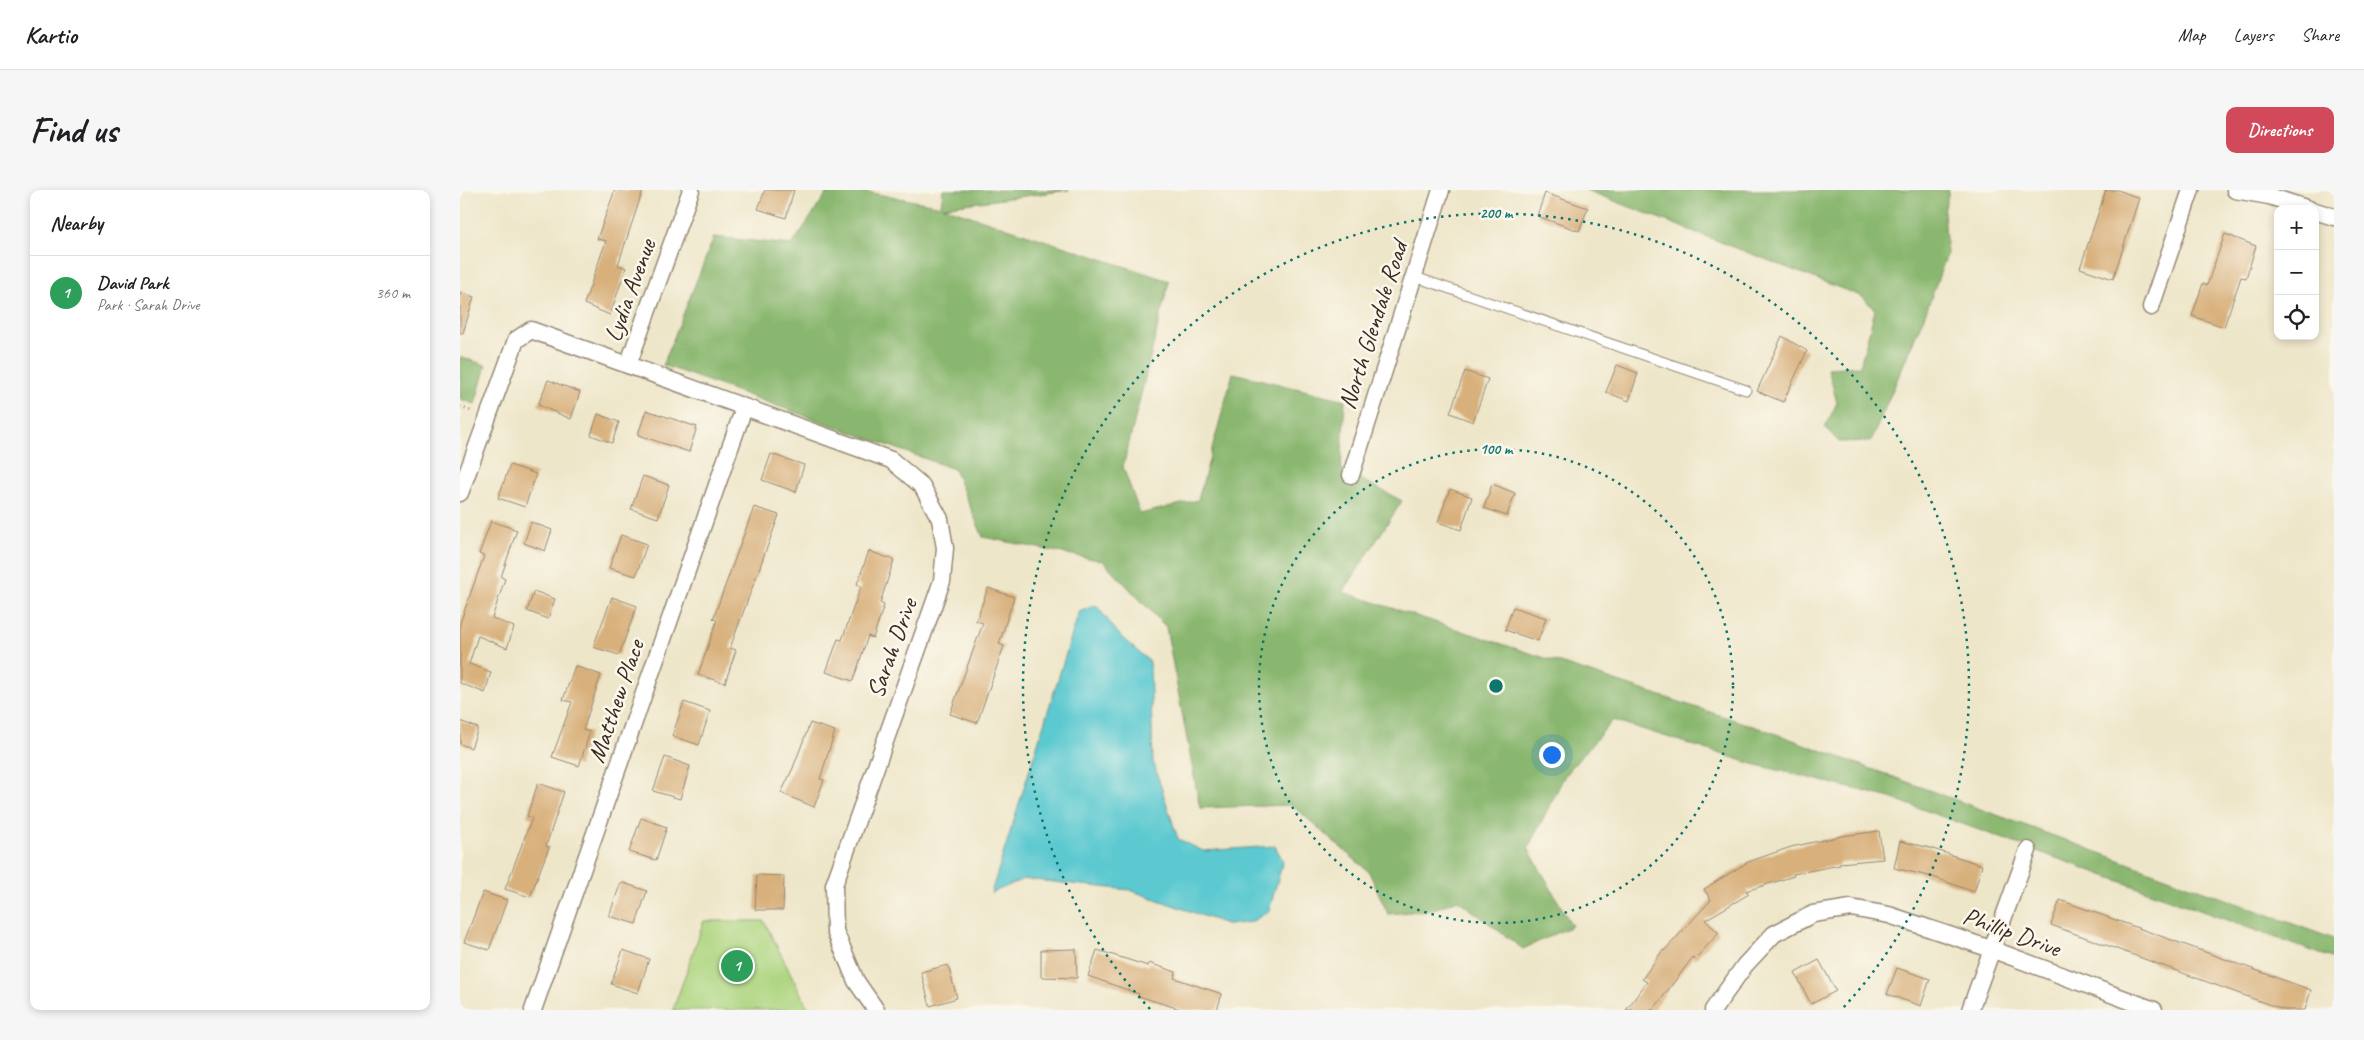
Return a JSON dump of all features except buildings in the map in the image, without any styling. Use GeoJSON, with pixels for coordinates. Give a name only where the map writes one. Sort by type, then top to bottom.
{"type":"FeatureCollection","features":[{"type":"Feature","properties":{"kind":"street","name":"Lydia Avenue"},"geometry":{"type":"LineString","coordinates":[[460,493],[516,340],[531,330],[628,365],[691,190]]}},
{"type":"Feature","properties":{"kind":"street","name":"North Glendale Road"},"geometry":{"type":"LineString","coordinates":[[1351,474],[1441,190]]}},
{"type":"Feature","properties":{"kind":"street"},"geometry":{"type":"LineString","coordinates":[[2151,306],[2191,190]]}},
{"type":"Feature","properties":{"kind":"street"},"geometry":{"type":"LineString","coordinates":[[2235,190],[2269,196],[2297,205]]}},
{"type":"Feature","properties":{"kind":"street"},"geometry":{"type":"LineString","coordinates":[[2319,212],[2334,217]]}},
{"type":"Feature","properties":{"kind":"street","name":"Sarah Drive"},"geometry":{"type":"LineString","coordinates":[[628,365],[891,460],[922,486],[940,519],[945,548],[942,580],[834,884],[835,931],[856,981],[876,1010]]}},
{"type":"Feature","properties":{"kind":"street","name":"Matthew Place"},"geometry":{"type":"LineString","coordinates":[[533,1010],[744,408]]}},
{"type":"Feature","properties":{"kind":"street"},"geometry":{"type":"LineString","coordinates":[[1970,1010],[2028,850]]}},
{"type":"Feature","properties":{"kind":"street","name":"Phillip Drive"},"geometry":{"type":"LineString","coordinates":[[1713,1010],[1745,965],[1774,934],[1813,914],[1852,908],[1890,915],[1991,949],[2154,1010]]}},
{"type":"Feature","properties":{"kind":"lane"},"geometry":{"type":"LineString","coordinates":[[1415,277],[1746,390]]}},
{"type":"Feature","properties":{"kind":"green space"},"geometry":{"type":"Polygon","coordinates":[[[829,190],[856,190],[941,206],[943,190],[1069,190],[943,207],[1169,281],[1123,467],[1140,514],[1198,500],[1233,373],[1345,400],[1341,469],[1402,501],[1343,592],[1771,732],[2334,939],[2334,959],[1891,798],[1753,764],[1613,720],[1565,775],[1528,848],[1572,926],[1523,949],[1458,900],[1431,910],[1388,914],[1369,872],[1292,805],[1200,808],[1166,627],[1103,561],[983,537],[954,469],[663,365],[714,237],[792,245],[829,190]]]}},
{"type":"Feature","properties":{"kind":"green space"},"geometry":{"type":"Polygon","coordinates":[[[1586,190],[1949,190],[1944,212],[1947,254],[1927,309],[1871,441],[1839,442],[1825,427],[1837,403],[1828,368],[1860,366],[1875,310],[1863,297],[1586,190]]]}},
{"type":"Feature","properties":{"kind":"green space"},"geometry":{"type":"Polygon","coordinates":[[[460,357],[486,365],[475,404],[460,399],[460,357]]]}},
{"type":"Feature","properties":{"kind":"green space"},"geometry":{"type":"Polygon","coordinates":[[[704,921],[764,921],[809,1010],[673,1010],[704,921]]]}},
{"type":"Feature","properties":{"kind":"water"},"geometry":{"type":"Polygon","coordinates":[[[1096,605],[1121,637],[1150,662],[1153,762],[1178,839],[1203,851],[1275,846],[1283,861],[1269,911],[1251,922],[1229,925],[1130,890],[1024,879],[991,893],[1079,612],[1096,605]]]}},
{"type":"Feature","properties":{"kind":"place","name":"David Park"},"geometry":{"type":"Point","coordinates":[737,966]}}]}
